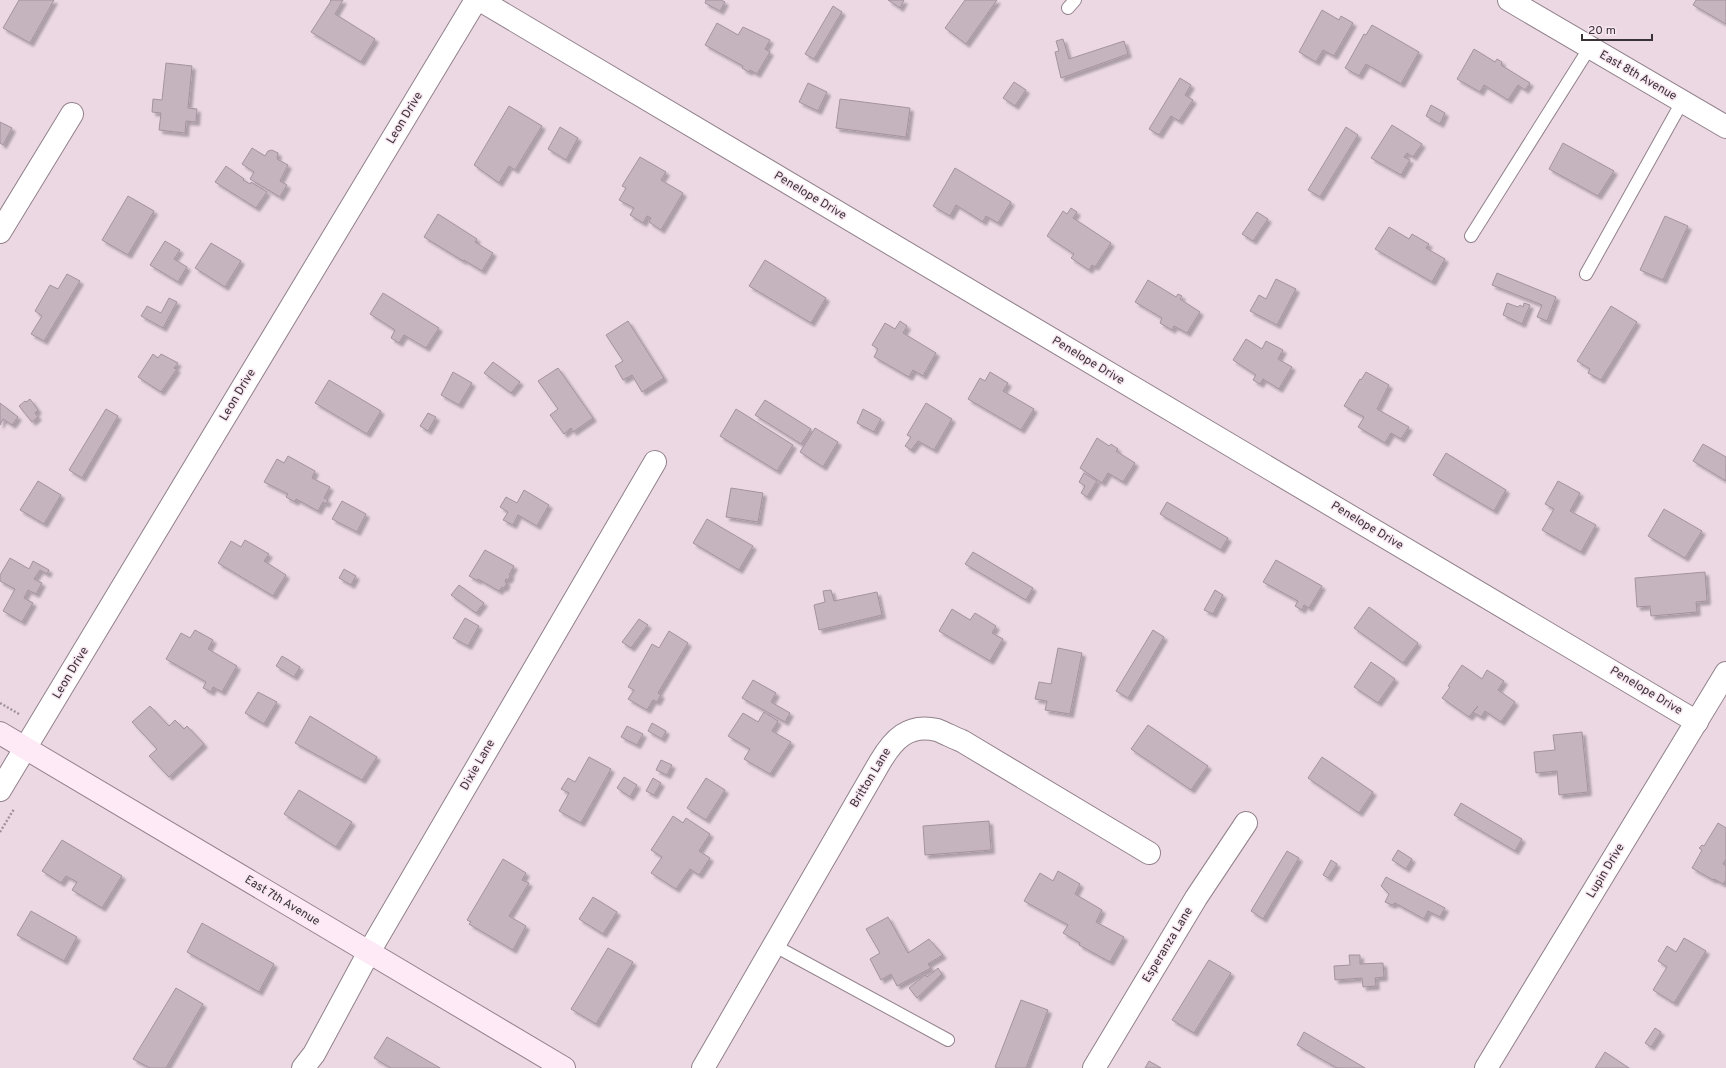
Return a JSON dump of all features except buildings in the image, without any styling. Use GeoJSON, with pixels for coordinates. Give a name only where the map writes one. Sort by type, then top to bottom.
{"type":"FeatureCollection","features":[{"type":"Feature","properties":{"kind":"main road","name":"East 7th Avenue"},"geometry":{"type":"LineString","coordinates":[[0,733],[564,1068]]}},
{"type":"Feature","properties":{"kind":"street","name":"Leon Drive"},"geometry":{"type":"LineString","coordinates":[[0,790],[476,0]]}},
{"type":"Feature","properties":{"kind":"street","name":"Penelope Drive"},"geometry":{"type":"LineString","coordinates":[[480,0],[1697,722]]}},
{"type":"Feature","properties":{"kind":"street","name":"East 8th Avenue"},"geometry":{"type":"LineString","coordinates":[[1509,0],[1726,127]]}},
{"type":"Feature","properties":{"kind":"street"},"geometry":{"type":"LineString","coordinates":[[0,232],[72,114]]}},
{"type":"Feature","properties":{"kind":"street","name":"Dixie Lane"},"geometry":{"type":"LineString","coordinates":[[303,1068],[314,1054],[369,952],[655,462]]}},
{"type":"Feature","properties":{"kind":"street","name":"Lupin Drive"},"geometry":{"type":"LineString","coordinates":[[1486,1068],[1726,673]]}},
{"type":"Feature","properties":{"kind":"street","name":"Britton Lane"},"geometry":{"type":"LineString","coordinates":[[703,1068],[889,747],[902,735],[916,729],[937,730],[962,741],[1149,853]]}},
{"type":"Feature","properties":{"kind":"street","name":"Esperanza Lane"},"geometry":{"type":"LineString","coordinates":[[1094,1068],[1196,898],[1246,823]]}},
{"type":"Feature","properties":{"kind":"lane"},"geometry":{"type":"LineString","coordinates":[[1471,236],[1590,47]]}},
{"type":"Feature","properties":{"kind":"lane"},"geometry":{"type":"LineString","coordinates":[[1586,274],[1682,102]]}},
{"type":"Feature","properties":{"kind":"lane"},"geometry":{"type":"LineString","coordinates":[[775,946],[948,1040]]}}]}
